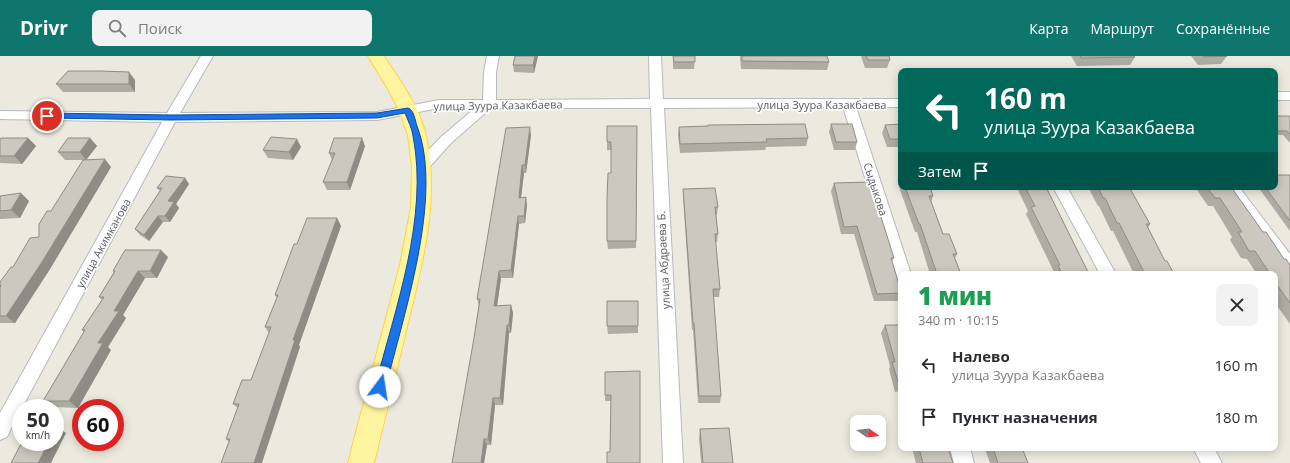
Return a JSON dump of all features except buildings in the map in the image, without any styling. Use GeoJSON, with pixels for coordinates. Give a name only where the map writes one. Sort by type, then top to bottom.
{"type":"FeatureCollection","features":[{"type":"Feature","properties":{"kind":"main road"},"geometry":{"type":"LineString","coordinates":[[361,463],[411,265],[421,207],[421,167],[417,135],[408,110],[397,89],[376,56]]}},
{"type":"Feature","properties":{"kind":"street","name":"улица Акимканова"},"geometry":{"type":"LineString","coordinates":[[0,431],[171,118],[207,56]]}},
{"type":"Feature","properties":{"kind":"street"},"geometry":{"type":"LineString","coordinates":[[484,56],[490,72]]}},
{"type":"Feature","properties":{"kind":"street"},"geometry":{"type":"LineString","coordinates":[[421,167],[446,140],[489,103],[490,72],[493,56]]}},
{"type":"Feature","properties":{"kind":"street","name":"улица Абдраева Б."},"geometry":{"type":"LineString","coordinates":[[655,56],[673,463]]}},
{"type":"Feature","properties":{"kind":"street"},"geometry":{"type":"LineString","coordinates":[[1278,96],[1290,96]]}},
{"type":"Feature","properties":{"kind":"street","name":"Сыдыкова"},"geometry":{"type":"LineString","coordinates":[[848,103],[902,271]]}},
{"type":"Feature","properties":{"kind":"street","name":"улица Зуура Казакбаева"},"geometry":{"type":"LineString","coordinates":[[0,115],[171,118],[377,116],[439,104],[898,103]]}},
{"type":"Feature","properties":{"kind":"street"},"geometry":{"type":"LineString","coordinates":[[1062,190],[1106,271]]}},
{"type":"Feature","properties":{"kind":"street"},"geometry":{"type":"LineString","coordinates":[[1233,190],[1290,266]]}},
{"type":"Feature","properties":{"kind":"street"},"geometry":{"type":"LineString","coordinates":[[961,451],[964,463]]}},
{"type":"Feature","properties":{"kind":"street"},"geometry":{"type":"LineString","coordinates":[[1206,451],[1212,463]]}},
{"type":"Feature","properties":{"kind":"route"},"geometry":{"type":"LineString","coordinates":[[47,116],[171,118],[377,116],[408,110],[417,135],[421,167],[421,207],[411,265],[380,387]]}}]}
